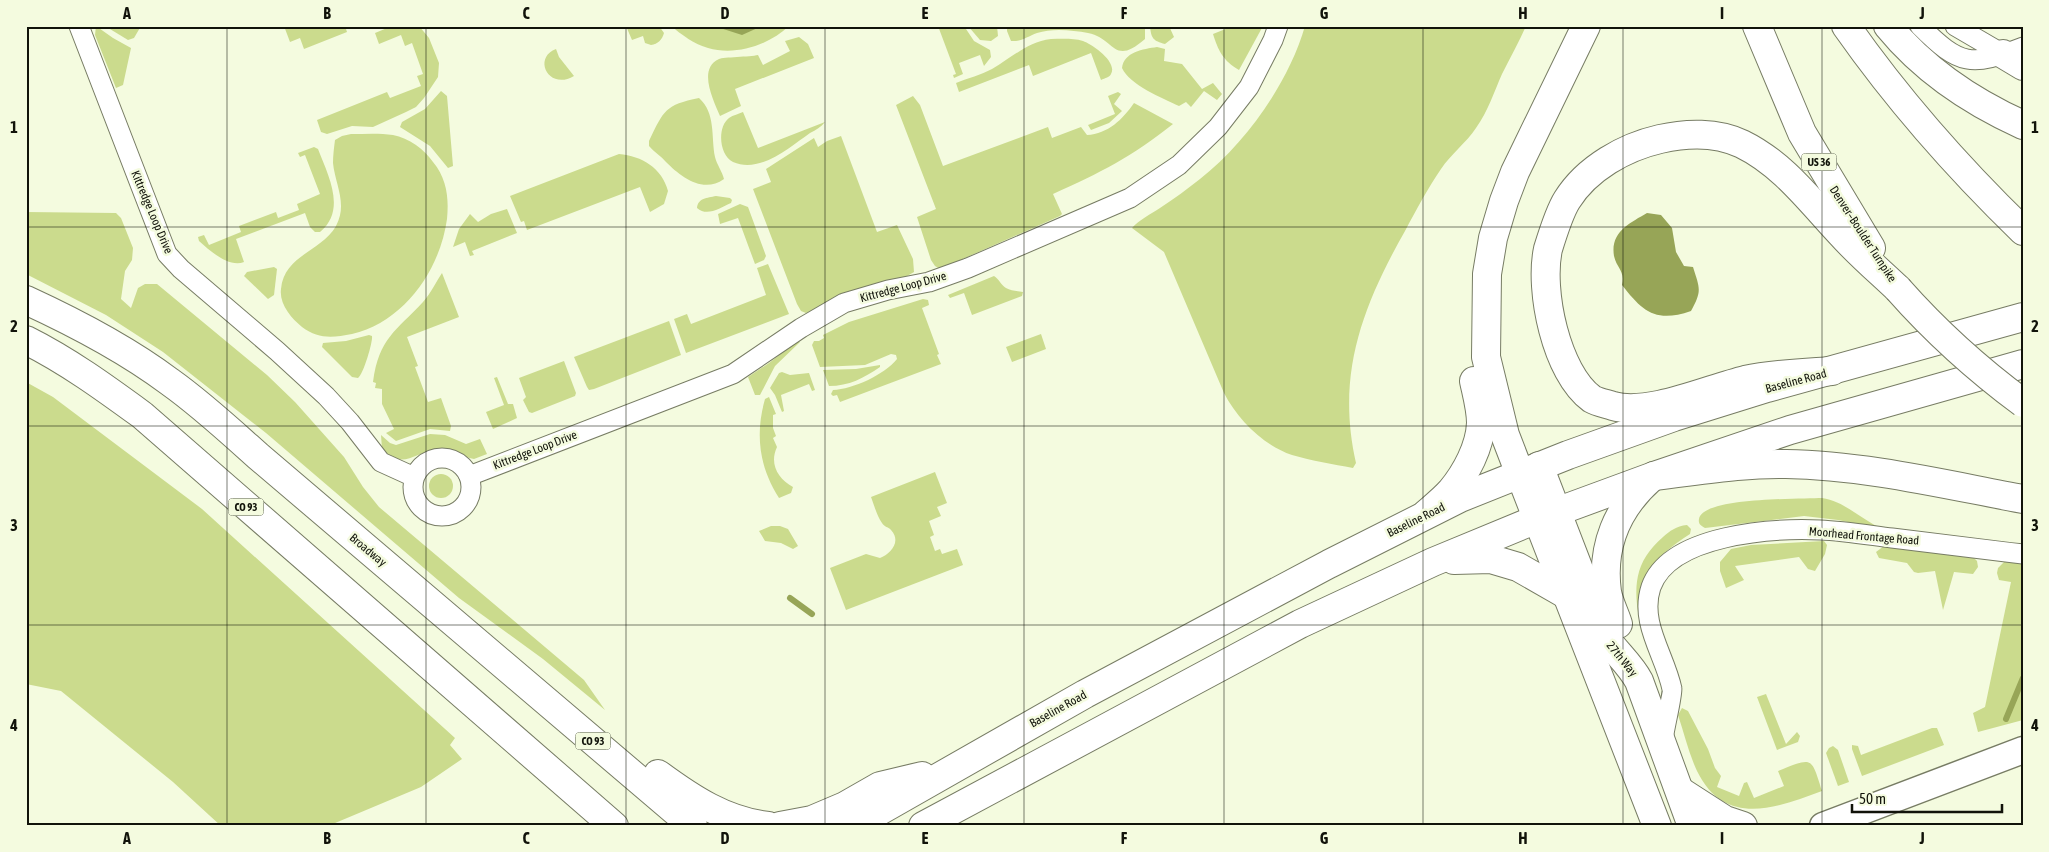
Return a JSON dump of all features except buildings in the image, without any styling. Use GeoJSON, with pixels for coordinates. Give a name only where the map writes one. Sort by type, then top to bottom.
{"type":"FeatureCollection","features":[{"type":"Feature","properties":{"kind":"main road"},"geometry":{"type":"LineString","coordinates":[[1426,514],[1451,491],[1460,478],[1480,434],[1480,407],[1469,358],[1467,321],[1468,278],[1478,230],[1495,194],[1532,139],[1586,26]]}},
{"type":"Feature","properties":{"kind":"main road","name":"Denver–Boulder Turnpike"},"geometry":{"type":"LineString","coordinates":[[1757,26],[1802,133],[1898,289],[1922,316],[1963,355],[2023,402]]}},
{"type":"Feature","properties":{"kind":"main road"},"geometry":{"type":"LineString","coordinates":[[1846,26],[1910,110],[1992,201],[2023,231]]}},
{"type":"Feature","properties":{"kind":"main road"},"geometry":{"type":"LineString","coordinates":[[1888,26],[1909,49],[1947,82],[1986,106],[2023,125]]}},
{"type":"Feature","properties":{"kind":"main road"},"geometry":{"type":"LineString","coordinates":[[1832,371],[1763,376],[1661,404],[1638,408],[1615,407],[1593,399],[1574,379],[1562,358],[1553,331],[1547,298],[1548,250],[1567,200],[1585,179],[1612,156],[1644,142],[1678,135],[1710,135],[1738,142],[1760,153],[1786,174],[1855,249],[1898,289]]}},
{"type":"Feature","properties":{"kind":"main road","name":"27th Way"},"geometry":{"type":"LineString","coordinates":[[1532,139],[1504,201],[1493,238],[1487,274],[1486,314],[1486,357],[1490,375],[1505,435],[1529,470],[1547,516],[1605,637],[1636,675],[1663,743],[1692,826]]}},
{"type":"Feature","properties":{"kind":"main road","name":"Broadway"},"geometry":{"type":"LineString","coordinates":[[26,300],[91,332],[169,381],[206,409],[258,456],[693,826]]}},
{"type":"Feature","properties":{"kind":"main road","name":"Baseline Road"},"geometry":{"type":"LineString","coordinates":[[853,826],[1108,682],[1426,514],[1529,470],[1674,417],[1767,388],[2023,317]]}},
{"type":"Feature","properties":{"kind":"main road","name":"CO 93"},"geometry":{"type":"LineString","coordinates":[[26,340],[88,375],[142,415],[614,826]]}},
{"type":"Feature","properties":{"kind":"main road"},"geometry":{"type":"LineString","coordinates":[[923,826],[1300,624],[1433,562],[1547,516],[1654,476],[1790,430],[2023,364]]}},
{"type":"Feature","properties":{"kind":"main road"},"geometry":{"type":"LineString","coordinates":[[1636,675],[1607,593],[1608,546],[1610,535],[1620,514],[1654,476],[1761,464],[1813,465],[1927,481],[2023,499]]}},
{"type":"Feature","properties":{"kind":"main road","name":"27th Way"},"geometry":{"type":"LineString","coordinates":[[1547,516],[1567,594],[1657,826]]}},
{"type":"Feature","properties":{"kind":"main road"},"geometry":{"type":"LineString","coordinates":[[1433,562],[1467,558],[1490,559],[1518,568],[1567,594]]}},
{"type":"Feature","properties":{"kind":"main road"},"geometry":{"type":"LineString","coordinates":[[493,656],[686,795],[730,818],[768,826]]}},
{"type":"Feature","properties":{"kind":"main road"},"geometry":{"type":"LineString","coordinates":[[1091,735],[1092,716],[1097,699],[1108,682]]}},
{"type":"Feature","properties":{"kind":"main road"},"geometry":{"type":"LineString","coordinates":[[780,826],[812,820],[846,806],[880,786],[950,770]]}},
{"type":"Feature","properties":{"kind":"main road"},"geometry":{"type":"LineString","coordinates":[[1680,791],[1725,820],[1743,826]]}},
{"type":"Feature","properties":{"kind":"street","name":"Kittredge Loop Drive"},"geometry":{"type":"LineString","coordinates":[[79,26],[167,254],[181,269],[277,351],[326,396],[350,422],[381,462],[414,477]]}},
{"type":"Feature","properties":{"kind":"street","name":"Kittredge Loop Drive"},"geometry":{"type":"LineString","coordinates":[[469,476],[734,374],[801,328],[844,303],[888,290],[929,282],[960,271],[1130,198],[1179,165],[1218,127],[1249,88],[1278,26]]}},
{"type":"Feature","properties":{"kind":"street"},"geometry":{"type":"LineString","coordinates":[[1920,26],[1940,45],[1960,58],[1979,61],[2016,56]]}},
{"type":"Feature","properties":{"kind":"street"},"geometry":{"type":"LineString","coordinates":[[1955,26],[2016,56]]}},
{"type":"Feature","properties":{"kind":"street"},"geometry":{"type":"LineString","coordinates":[[441,458],[457,462],[469,476],[471,490],[465,504],[453,513],[443,516],[433,514],[420,506],[413,492],[414,477],[424,463],[441,458]]}},
{"type":"Feature","properties":{"kind":"street","name":"Moorhead Frontage Road"},"geometry":{"type":"LineString","coordinates":[[1673,691],[1654,640],[1648,614],[1648,601],[1652,586],[1667,564],[1694,546],[1710,541],[1760,533],[1820,530],[2023,554]]}},
{"type":"Feature","properties":{"kind":"street"},"geometry":{"type":"LineString","coordinates":[[1636,675],[1652,687],[1673,691],[1665,724],[1663,743]]}},
{"type":"Feature","properties":{"kind":"street"},"geometry":{"type":"LineString","coordinates":[[1805,826],[1827,823],[2023,750]]}},
{"type":"Feature","properties":{"kind":"shaded area"},"geometry":{"type":"Polygon","coordinates":[[[96,26],[131,48],[123,85],[116,88],[95,35],[96,26]]]}},
{"type":"Feature","properties":{"kind":"shaded area"},"geometry":{"type":"Polygon","coordinates":[[[105,26],[141,26],[134,38],[128,40],[105,26]]]}},
{"type":"Feature","properties":{"kind":"shaded area"},"geometry":{"type":"Polygon","coordinates":[[[284,26],[353,26],[346,29],[347,32],[304,49],[300,38],[290,42],[284,26]]]}},
{"type":"Feature","properties":{"kind":"shaded area"},"geometry":{"type":"Polygon","coordinates":[[[392,26],[419,26],[429,38],[439,63],[438,77],[424,98],[416,107],[373,127],[352,126],[327,134],[321,132],[317,120],[387,92],[390,98],[421,86],[417,76],[423,74],[412,43],[405,46],[401,35],[379,44],[375,33],[392,26]]]}},
{"type":"Feature","properties":{"kind":"shaded area"},"geometry":{"type":"Polygon","coordinates":[[[626,26],[659,26],[664,33],[656,44],[651,45],[645,43],[643,36],[632,40],[626,26]]]}},
{"type":"Feature","properties":{"kind":"shaded area"},"geometry":{"type":"Polygon","coordinates":[[[671,26],[789,26],[772,39],[741,50],[730,51],[703,46],[688,39],[671,26]]]}},
{"type":"Feature","properties":{"kind":"shaded area"},"geometry":{"type":"Polygon","coordinates":[[[714,26],[762,26],[742,35],[714,26]]]}},
{"type":"Feature","properties":{"kind":"shaded area"},"geometry":{"type":"Polygon","coordinates":[[[938,26],[964,26],[974,41],[990,50],[991,57],[984,66],[980,55],[959,63],[963,74],[954,78],[953,75],[956,74],[938,26]]]}},
{"type":"Feature","properties":{"kind":"shaded area"},"geometry":{"type":"Polygon","coordinates":[[[968,26],[997,26],[998,36],[991,41],[980,40],[968,26]]]}},
{"type":"Feature","properties":{"kind":"shaded area"},"geometry":{"type":"Polygon","coordinates":[[[1007,26],[1145,26],[1145,39],[1126,51],[1120,51],[1097,36],[1069,30],[1043,31],[1022,40],[1011,41],[1007,26]]]}},
{"type":"Feature","properties":{"kind":"shaded area"},"geometry":{"type":"Polygon","coordinates":[[[1150,26],[1169,26],[1174,37],[1165,44],[1158,42],[1152,36],[1150,26]]]}},
{"type":"Feature","properties":{"kind":"shaded area"},"geometry":{"type":"Polygon","coordinates":[[[1233,26],[1263,26],[1239,70],[1222,55],[1213,34],[1233,26]]]}},
{"type":"Feature","properties":{"kind":"shaded area"},"geometry":{"type":"Polygon","coordinates":[[[1305,26],[1526,26],[1484,115],[1472,133],[1436,176],[1427,191],[1376,287],[1365,315],[1351,371],[1349,400],[1356,463],[1353,468],[1307,459],[1281,451],[1261,438],[1244,422],[1224,393],[1164,252],[1132,228],[1200,179],[1234,148],[1277,90],[1298,47],[1305,26]]]}},
{"type":"Feature","properties":{"kind":"shaded area"},"geometry":{"type":"Polygon","coordinates":[[[799,37],[808,44],[814,58],[735,89],[741,106],[720,116],[709,86],[708,77],[712,64],[721,58],[758,55],[763,65],[790,51],[785,41],[799,37]]]}},
{"type":"Feature","properties":{"kind":"shaded area"},"geometry":{"type":"Polygon","coordinates":[[[1051,39],[1079,40],[1092,46],[1108,59],[1112,69],[1110,75],[1101,80],[1091,53],[1033,76],[1029,65],[959,92],[956,83],[992,69],[1035,43],[1051,39]]]}},
{"type":"Feature","properties":{"kind":"shaded area"},"geometry":{"type":"Polygon","coordinates":[[[1157,47],[1165,49],[1164,61],[1182,64],[1202,89],[1213,83],[1222,94],[1217,100],[1204,91],[1191,107],[1186,102],[1179,106],[1156,95],[1132,80],[1122,68],[1126,58],[1135,52],[1157,47]]]}},
{"type":"Feature","properties":{"kind":"shaded area"},"geometry":{"type":"Polygon","coordinates":[[[556,49],[559,57],[574,76],[565,80],[557,79],[547,72],[545,59],[549,53],[556,49]]]}},
{"type":"Feature","properties":{"kind":"shaded area"},"geometry":{"type":"Polygon","coordinates":[[[441,91],[447,96],[453,166],[448,168],[430,146],[400,127],[402,122],[425,109],[441,91]]]}},
{"type":"Feature","properties":{"kind":"shaded area"},"geometry":{"type":"Polygon","coordinates":[[[1118,92],[1121,94],[1114,104],[1122,111],[1109,123],[1091,130],[1088,125],[1115,114],[1108,96],[1118,92]]]}},
{"type":"Feature","properties":{"kind":"shaded area"},"geometry":{"type":"Polygon","coordinates":[[[913,96],[920,105],[943,166],[1048,127],[1052,138],[1081,127],[1087,135],[1102,132],[1120,120],[1134,103],[1173,124],[1116,163],[1053,194],[1062,214],[1060,216],[940,269],[931,260],[917,217],[936,209],[896,105],[913,96]]]}},
{"type":"Feature","properties":{"kind":"shaded area"},"geometry":{"type":"Polygon","coordinates":[[[699,98],[708,111],[712,126],[715,157],[724,179],[708,185],[685,178],[649,146],[649,141],[654,131],[667,110],[679,103],[699,98]]]}},
{"type":"Feature","properties":{"kind":"shaded area"},"geometry":{"type":"Polygon","coordinates":[[[743,112],[758,148],[825,122],[774,157],[764,162],[743,165],[733,162],[728,158],[722,147],[721,134],[725,122],[743,112]]]}},
{"type":"Feature","properties":{"kind":"shaded area"},"geometry":{"type":"Polygon","coordinates":[[[351,134],[393,135],[410,141],[421,149],[438,168],[444,182],[448,204],[447,219],[437,257],[428,275],[403,306],[371,328],[352,334],[320,336],[308,331],[294,319],[284,305],[281,289],[289,268],[322,242],[336,226],[341,210],[341,202],[333,163],[335,140],[351,134]]]}},
{"type":"Feature","properties":{"kind":"shaded area"},"geometry":{"type":"Polygon","coordinates":[[[841,136],[877,232],[897,225],[913,259],[914,272],[902,279],[864,287],[806,313],[801,311],[797,304],[753,189],[771,182],[766,169],[814,138],[818,147],[827,141],[841,136]]]}},
{"type":"Feature","properties":{"kind":"shaded area"},"geometry":{"type":"Polygon","coordinates":[[[314,147],[318,149],[330,181],[334,203],[328,223],[320,232],[315,232],[310,227],[305,213],[236,239],[244,262],[238,263],[232,263],[220,258],[199,241],[198,237],[204,235],[209,245],[241,232],[239,226],[276,212],[278,218],[299,210],[297,204],[320,194],[305,155],[300,157],[298,153],[314,147]]]}},
{"type":"Feature","properties":{"kind":"shaded area"},"geometry":{"type":"Polygon","coordinates":[[[619,154],[636,157],[656,170],[668,191],[664,204],[650,212],[640,187],[527,230],[524,221],[521,222],[510,196],[619,154]]]}},
{"type":"Feature","properties":{"kind":"shaded area"},"geometry":{"type":"Polygon","coordinates":[[[716,196],[730,198],[732,200],[731,203],[709,212],[701,211],[697,208],[701,200],[716,196]]]}},
{"type":"Feature","properties":{"kind":"shaded area"},"geometry":{"type":"Polygon","coordinates":[[[740,204],[748,207],[766,256],[764,260],[755,264],[738,218],[720,224],[718,214],[740,204]]]}},
{"type":"Feature","properties":{"kind":"shaded area"},"geometry":{"type":"Polygon","coordinates":[[[507,209],[517,233],[472,251],[474,255],[470,256],[465,242],[453,247],[459,229],[470,214],[478,222],[491,214],[507,209]]]}},
{"type":"Feature","properties":{"kind":"shaded area"},"geometry":{"type":"Polygon","coordinates":[[[26,212],[116,213],[121,218],[133,248],[132,260],[125,271],[121,299],[131,308],[138,288],[145,284],[157,284],[267,375],[295,402],[344,457],[363,487],[379,507],[584,680],[605,710],[543,659],[459,598],[266,433],[163,352],[106,315],[26,274],[26,212]]]}},
{"type":"Feature","properties":{"kind":"shaded area"},"geometry":{"type":"Polygon","coordinates":[[[1647,213],[1661,215],[1672,228],[1676,252],[1684,266],[1693,267],[1699,290],[1691,311],[1668,316],[1651,313],[1637,302],[1622,285],[1622,273],[1614,256],[1615,241],[1623,229],[1647,213]]]}},
{"type":"Feature","properties":{"kind":"shaded area"},"geometry":{"type":"Polygon","coordinates":[[[768,264],[789,314],[686,353],[674,319],[687,314],[691,324],[766,295],[757,268],[768,264]]]}},
{"type":"Feature","properties":{"kind":"shaded area"},"geometry":{"type":"Polygon","coordinates":[[[274,267],[277,269],[274,295],[268,299],[244,276],[247,272],[274,267]]]}},
{"type":"Feature","properties":{"kind":"shaded area"},"geometry":{"type":"Polygon","coordinates":[[[442,273],[459,317],[407,337],[418,366],[415,367],[428,402],[441,398],[451,426],[450,431],[430,429],[396,441],[386,433],[394,429],[382,404],[382,389],[375,388],[376,383],[373,382],[376,367],[384,345],[390,336],[426,299],[442,273]]]}},
{"type":"Feature","properties":{"kind":"shaded area"},"geometry":{"type":"Polygon","coordinates":[[[994,276],[1006,288],[1023,292],[1022,296],[972,315],[964,293],[950,298],[948,295],[994,276]]]}},
{"type":"Feature","properties":{"kind":"shaded area"},"geometry":{"type":"Polygon","coordinates":[[[923,299],[928,300],[929,305],[922,308],[941,364],[840,402],[837,395],[833,396],[831,394],[833,390],[850,387],[876,376],[897,359],[896,355],[891,354],[865,365],[820,367],[812,345],[814,341],[819,341],[824,338],[823,335],[849,322],[923,299]]]}},
{"type":"Feature","properties":{"kind":"shaded area"},"geometry":{"type":"Polygon","coordinates":[[[669,321],[681,355],[589,390],[574,357],[669,321]]]}},
{"type":"Feature","properties":{"kind":"shaded area"},"geometry":{"type":"Polygon","coordinates":[[[1041,334],[1046,349],[1012,362],[1006,347],[1041,334]]]}},
{"type":"Feature","properties":{"kind":"shaded area"},"geometry":{"type":"Polygon","coordinates":[[[369,335],[372,336],[372,339],[369,351],[358,378],[352,377],[322,347],[323,343],[346,341],[369,335]]]}},
{"type":"Feature","properties":{"kind":"shaded area"},"geometry":{"type":"Polygon","coordinates":[[[797,341],[800,342],[775,366],[760,395],[755,395],[748,377],[797,341]]]}},
{"type":"Feature","properties":{"kind":"shaded area"},"geometry":{"type":"Polygon","coordinates":[[[564,361],[576,393],[575,396],[532,413],[529,412],[523,400],[526,397],[519,378],[564,361]]]}},
{"type":"Feature","properties":{"kind":"shaded area"},"geometry":{"type":"Polygon","coordinates":[[[880,365],[880,367],[862,378],[836,386],[829,386],[823,370],[856,369],[880,365]]]}},
{"type":"Feature","properties":{"kind":"shaded area"},"geometry":{"type":"Polygon","coordinates":[[[782,372],[790,375],[809,373],[815,390],[812,391],[809,384],[781,395],[784,411],[782,412],[770,388],[779,373],[782,372]]]}},
{"type":"Feature","properties":{"kind":"shaded area"},"geometry":{"type":"Polygon","coordinates":[[[497,377],[508,404],[513,404],[517,418],[493,429],[486,412],[504,405],[494,378],[497,377]]]}},
{"type":"Feature","properties":{"kind":"shaded area"},"geometry":{"type":"Polygon","coordinates":[[[26,382],[53,397],[202,509],[455,738],[450,745],[462,759],[421,787],[328,826],[221,826],[173,782],[61,691],[26,684],[26,382]]]}},
{"type":"Feature","properties":{"kind":"shaded area"},"geometry":{"type":"Polygon","coordinates":[[[769,397],[776,414],[773,415],[773,428],[776,436],[773,438],[777,447],[774,459],[776,470],[783,480],[793,487],[791,493],[779,498],[767,474],[761,450],[760,425],[765,399],[769,397]]]}},
{"type":"Feature","properties":{"kind":"shaded area"},"geometry":{"type":"Polygon","coordinates":[[[430,434],[445,435],[466,444],[480,439],[487,454],[474,459],[451,452],[436,450],[403,460],[396,459],[382,449],[381,435],[390,443],[396,445],[430,434]]]}},
{"type":"Feature","properties":{"kind":"shaded area"},"geometry":{"type":"Polygon","coordinates":[[[935,472],[947,503],[937,507],[941,516],[929,521],[934,535],[930,537],[935,551],[940,549],[942,554],[957,549],[963,565],[846,610],[830,568],[866,554],[880,558],[891,551],[895,543],[894,534],[880,520],[871,497],[935,472]]]}},
{"type":"Feature","properties":{"kind":"shaded area"},"geometry":{"type":"Polygon","coordinates":[[[441,474],[446,475],[452,481],[452,491],[446,497],[441,498],[436,497],[430,491],[429,486],[430,481],[436,475],[441,474]]]}},
{"type":"Feature","properties":{"kind":"shaded area"},"geometry":{"type":"Polygon","coordinates":[[[1822,498],[1846,507],[1883,529],[1838,520],[1804,516],[1705,528],[1699,522],[1704,512],[1734,503],[1775,499],[1822,498]]]}},
{"type":"Feature","properties":{"kind":"shaded area"},"geometry":{"type":"Polygon","coordinates":[[[1687,525],[1691,529],[1690,534],[1657,560],[1644,580],[1641,592],[1640,623],[1637,587],[1641,566],[1653,546],[1663,537],[1676,528],[1687,525]]]}},
{"type":"Feature","properties":{"kind":"shaded area"},"geometry":{"type":"Polygon","coordinates":[[[771,526],[780,526],[788,529],[798,546],[793,549],[781,543],[765,541],[759,531],[771,526]]]}},
{"type":"Feature","properties":{"kind":"shaded area"},"geometry":{"type":"Polygon","coordinates":[[[1824,541],[1827,545],[1825,554],[1815,571],[1808,569],[1799,557],[1735,566],[1744,580],[1726,588],[1720,571],[1720,562],[1731,549],[1751,545],[1824,541]]]}},
{"type":"Feature","properties":{"kind":"shaded area"},"geometry":{"type":"Polygon","coordinates":[[[1884,546],[1973,557],[1977,561],[1978,567],[1973,574],[1954,572],[1943,610],[1935,571],[1918,573],[1914,572],[1907,563],[1879,558],[1876,552],[1884,546]]]}},
{"type":"Feature","properties":{"kind":"shaded area"},"geometry":{"type":"Polygon","coordinates":[[[2004,562],[2023,563],[2023,720],[1978,732],[1973,713],[1985,707],[2011,582],[1999,580],[1998,568],[2004,562]]]}},
{"type":"Feature","properties":{"kind":"shaded area"},"geometry":{"type":"Polygon","coordinates":[[[1766,694],[1786,744],[1797,732],[1800,736],[1798,742],[1777,750],[1757,697],[1766,694]]]}},
{"type":"Feature","properties":{"kind":"shaded area"},"geometry":{"type":"Polygon","coordinates":[[[1682,708],[1688,711],[1708,749],[1715,768],[1721,776],[1717,787],[1739,796],[1744,783],[1747,782],[1754,798],[1784,786],[1778,771],[1804,762],[1812,766],[1822,791],[1787,803],[1753,809],[1737,807],[1722,801],[1709,789],[1697,771],[1678,715],[1682,708]]]}},
{"type":"Feature","properties":{"kind":"shaded area"},"geometry":{"type":"Polygon","coordinates":[[[1932,728],[1937,728],[1944,745],[1862,776],[1852,745],[1858,746],[1861,755],[1932,728]]]}},
{"type":"Feature","properties":{"kind":"shaded area"},"geometry":{"type":"Polygon","coordinates":[[[1833,746],[1838,750],[1849,782],[1838,786],[1826,753],[1833,746]]]}},
{"type":"Feature","properties":{"kind":"waterway"},"geometry":{"type":"LineString","coordinates":[[790,598],[812,614]]}},
{"type":"Feature","properties":{"kind":"waterway"},"geometry":{"type":"LineString","coordinates":[[2006,719],[2023,678]]}}]}
